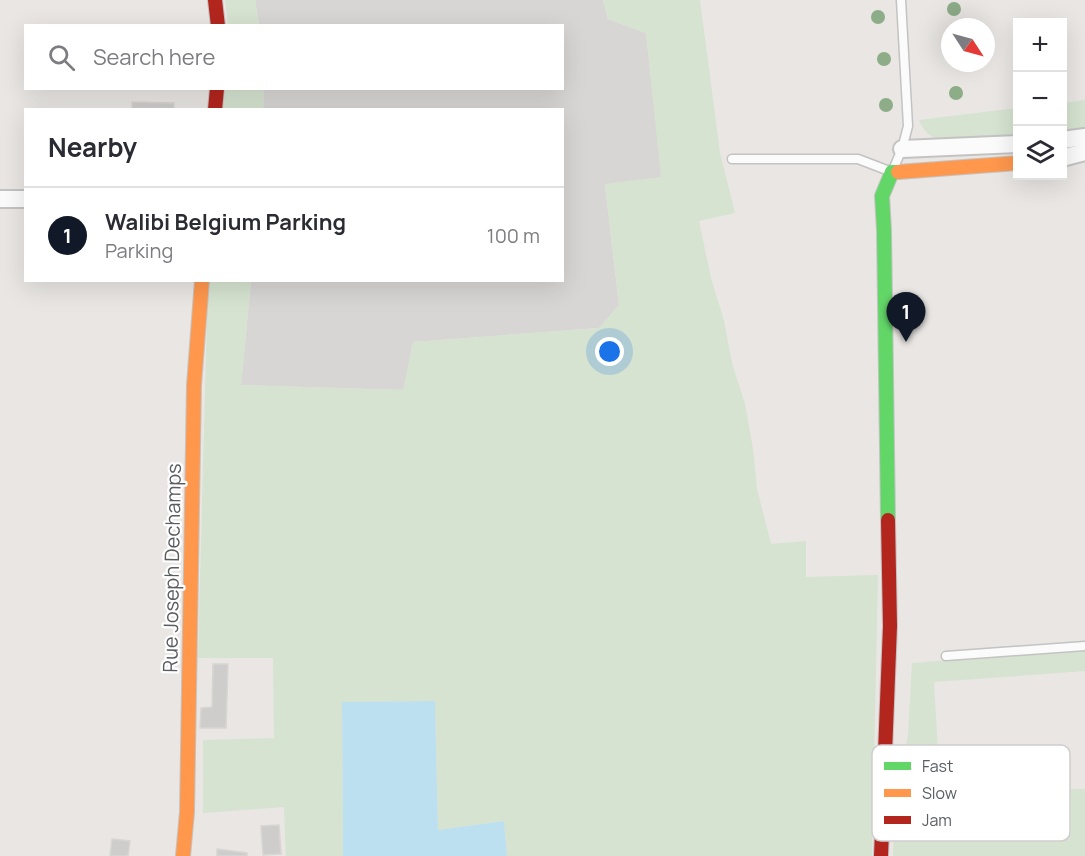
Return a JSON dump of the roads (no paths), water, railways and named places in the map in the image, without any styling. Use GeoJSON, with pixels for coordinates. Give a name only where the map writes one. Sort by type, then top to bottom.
{"type":"FeatureCollection","features":[{"type":"Feature","properties":{"kind":"street"},"geometry":{"type":"LineString","coordinates":[[215,0],[218,24]]}},
{"type":"Feature","properties":{"kind":"street"},"geometry":{"type":"LineString","coordinates":[[215,108],[217,90]]}},
{"type":"Feature","properties":{"kind":"street"},"geometry":{"type":"LineString","coordinates":[[1067,139],[1085,136]]}},
{"type":"Feature","properties":{"kind":"street"},"geometry":{"type":"LineString","coordinates":[[902,150],[1013,144]]}},
{"type":"Feature","properties":{"kind":"street"},"geometry":{"type":"LineString","coordinates":[[1067,157],[1085,153]]}},
{"type":"Feature","properties":{"kind":"street"},"geometry":{"type":"LineString","coordinates":[[885,745],[890,626],[882,196],[892,172],[1013,163]]}},
{"type":"Feature","properties":{"kind":"street"},"geometry":{"type":"LineString","coordinates":[[0,199],[24,199]]}},
{"type":"Feature","properties":{"kind":"street","name":"Rue Joseph Dechamps"},"geometry":{"type":"LineString","coordinates":[[183,856],[188,800],[194,385],[202,282]]}},
{"type":"Feature","properties":{"kind":"street"},"geometry":{"type":"LineString","coordinates":[[881,856],[882,841]]}},
{"type":"Feature","properties":{"kind":"lane"},"geometry":{"type":"LineString","coordinates":[[732,159],[858,159],[892,172],[902,150],[908,126],[901,0]]}},
{"type":"Feature","properties":{"kind":"lane"},"geometry":{"type":"LineString","coordinates":[[946,656],[1085,646]]}},
{"type":"Feature","properties":{"kind":"water"},"geometry":{"type":"Polygon","coordinates":[[[435,701],[438,830],[504,821],[507,856],[343,856],[342,702],[435,701]]]}},
{"type":"Feature","properties":{"kind":"place","name":"Walibi Belgium Parking"},"geometry":{"type":"Point","coordinates":[906,342]}}]}
